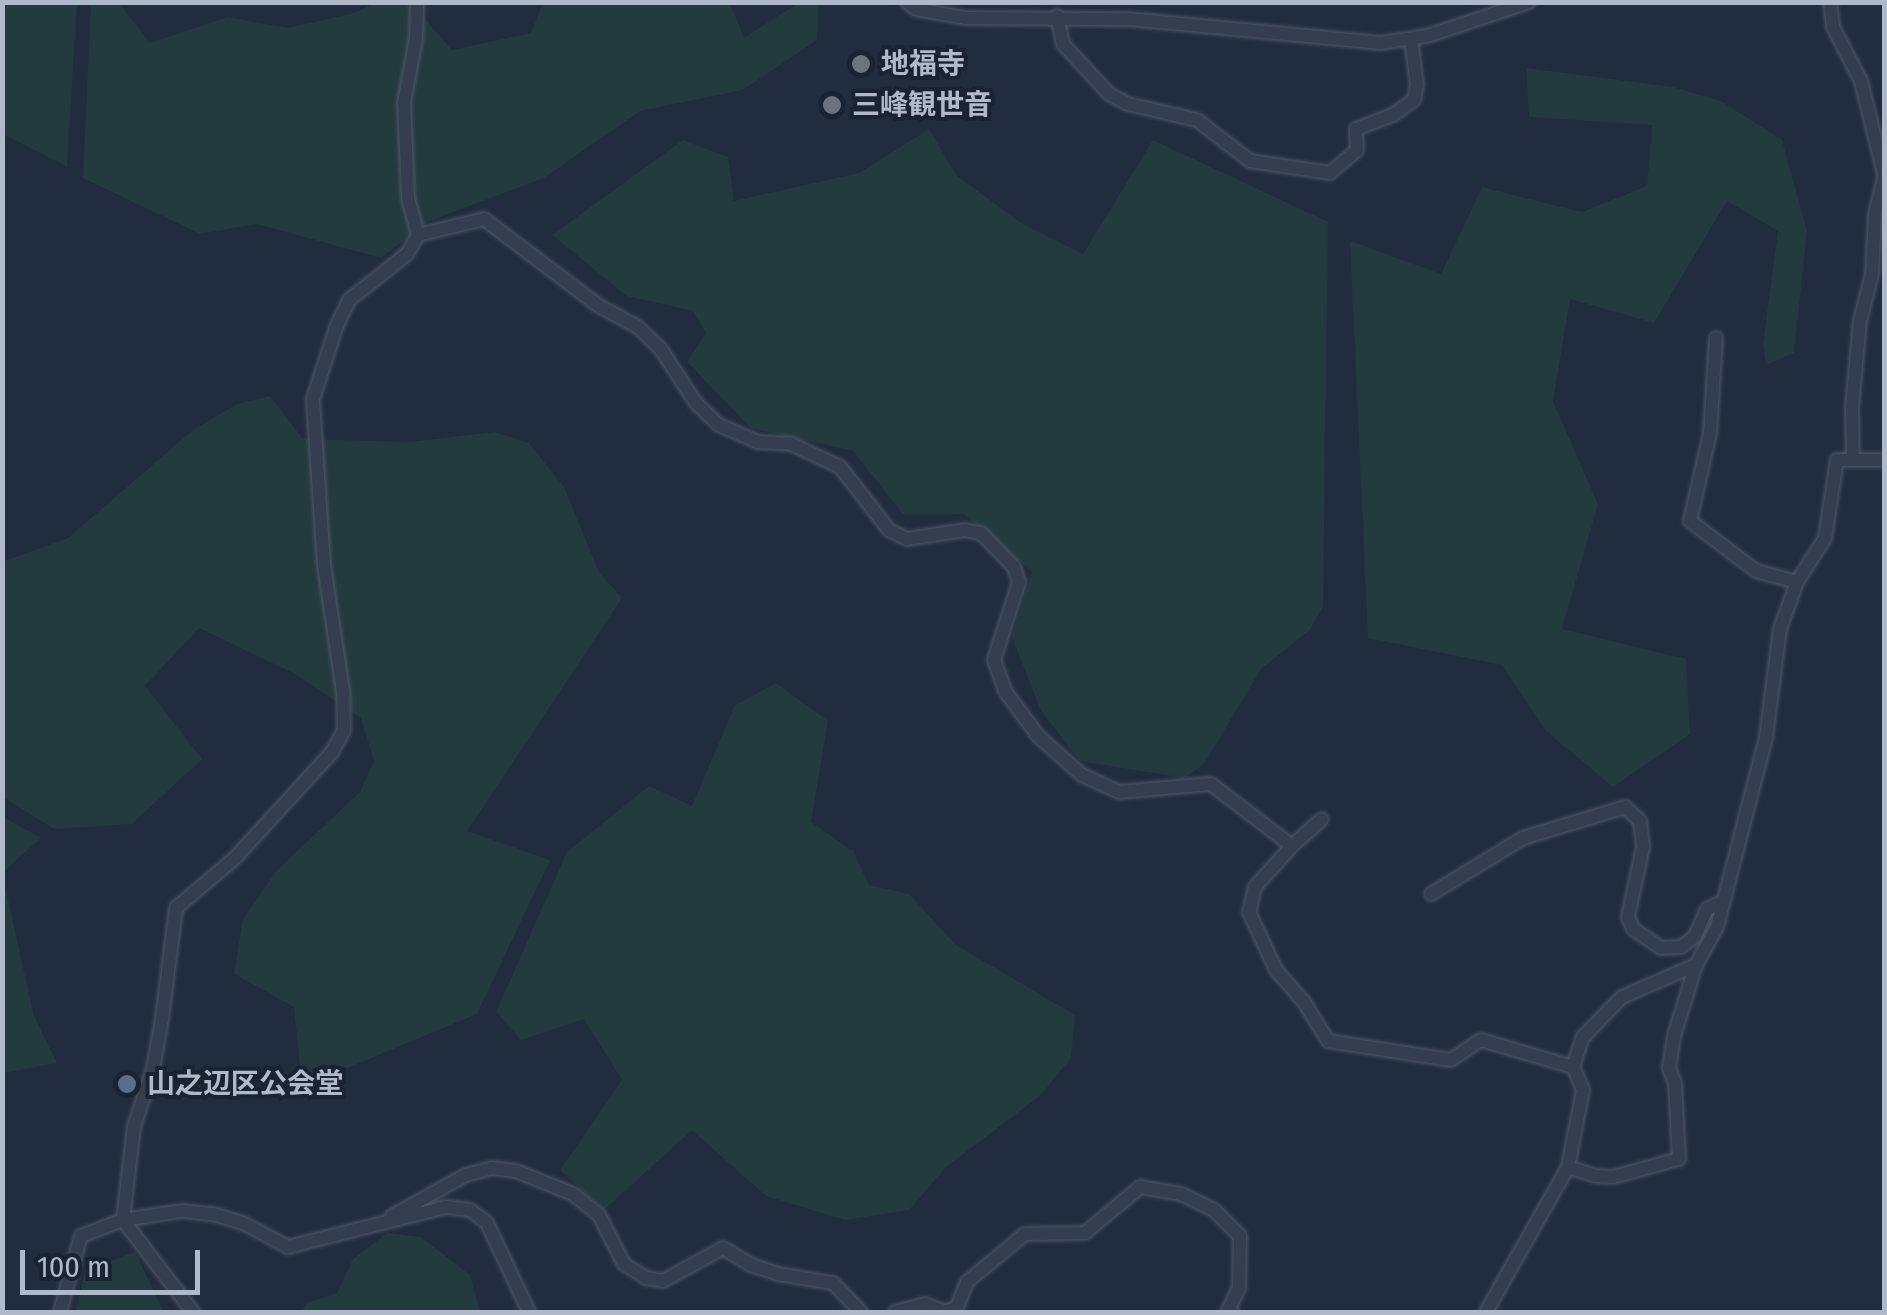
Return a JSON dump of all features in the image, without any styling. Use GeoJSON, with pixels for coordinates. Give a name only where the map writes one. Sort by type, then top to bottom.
{"type":"FeatureCollection","features":[{"type":"Feature","properties":{"kind":"street"},"geometry":{"type":"LineString","coordinates":[[193,1312],[123,1220],[134,1126],[153,1068],[176,908],[235,858],[332,752],[344,730],[343,692],[324,566],[313,399],[336,325],[349,300],[407,254],[418,235],[408,196],[404,103],[416,38],[416,2]]}},
{"type":"Feature","properties":{"kind":"street"},"geometry":{"type":"LineString","coordinates":[[907,2],[916,9],[966,18],[1057,16],[1353,43],[1411,39],[1529,2]]}},
{"type":"Feature","properties":{"kind":"street"},"geometry":{"type":"LineString","coordinates":[[1830,2],[1833,28],[1860,81],[1884,176],[1855,357],[1853,460]]}},
{"type":"Feature","properties":{"kind":"street"},"geometry":{"type":"LineString","coordinates":[[1057,16],[1062,44],[1109,94],[1128,104],[1197,120],[1250,161],[1330,173],[1356,150],[1356,129],[1393,115],[1414,100],[1418,84],[1411,39]]}},
{"type":"Feature","properties":{"kind":"street"},"geometry":{"type":"LineString","coordinates":[[418,235],[484,219],[598,306],[638,327],[660,348],[696,403],[719,425],[758,442],[792,444],[840,467],[889,530],[908,539],[965,530],[981,533],[1014,567],[1019,582],[994,660],[1004,691],[1038,736],[1082,775],[1119,792],[1211,784],[1292,846]]}},
{"type":"Feature","properties":{"kind":"street"},"geometry":{"type":"LineString","coordinates":[[1716,338],[1710,433],[1690,521],[1756,571],[1797,582]]}},
{"type":"Feature","properties":{"kind":"street"},"geometry":{"type":"LineString","coordinates":[[1568,1167],[1613,1177],[1679,1159],[1675,1083],[1669,1068],[1696,965],[1717,926],[1766,738],[1780,628],[1797,582],[1825,538],[1837,460],[1884,460]]}},
{"type":"Feature","properties":{"kind":"street"},"geometry":{"type":"LineString","coordinates":[[1431,894],[1523,838],[1625,808],[1640,821],[1644,847],[1628,917],[1633,928],[1660,948],[1681,948],[1695,936],[1707,909],[1722,902]]}},
{"type":"Feature","properties":{"kind":"street"},"geometry":{"type":"LineString","coordinates":[[1322,819],[1256,887],[1249,912],[1276,970],[1304,1002],[1328,1041],[1450,1060],[1481,1040],[1573,1068]]}},
{"type":"Feature","properties":{"kind":"street"},"geometry":{"type":"LineString","coordinates":[[1486,1312],[1568,1167],[1583,1090],[1573,1068],[1583,1037],[1604,1011],[1622,997],[1696,965]]}},
{"type":"Feature","properties":{"kind":"street"},"geometry":{"type":"LineString","coordinates":[[381,1222],[466,1175],[492,1168],[516,1171],[573,1194],[599,1215],[624,1264],[646,1278],[663,1281],[723,1248],[751,1265],[778,1274],[832,1283],[861,1312]]}},
{"type":"Feature","properties":{"kind":"street"},"geometry":{"type":"LineString","coordinates":[[896,1312],[925,1304],[946,1312],[956,1308],[967,1282],[1025,1234],[1084,1233],[1140,1187],[1181,1194],[1214,1210],[1240,1236],[1239,1288],[1229,1312]]}},
{"type":"Feature","properties":{"kind":"street"},"geometry":{"type":"LineString","coordinates":[[60,1312],[80,1236],[123,1220],[182,1212],[213,1214],[243,1223],[288,1248],[446,1207],[470,1210],[487,1224],[530,1312]]}},
{"type":"Feature","properties":{"kind":"green space"},"geometry":{"type":"Polygon","coordinates":[[[2,3],[77,3],[67,167],[3,134],[2,3]]]}},
{"type":"Feature","properties":{"kind":"green space"},"geometry":{"type":"Polygon","coordinates":[[[91,3],[119,3],[150,43],[228,17],[288,28],[354,13],[375,3],[411,3],[452,50],[531,33],[543,3],[730,3],[744,38],[798,3],[819,3],[817,40],[743,90],[640,111],[544,178],[427,222],[381,258],[257,224],[200,234],[83,178],[91,3]]]}},
{"type":"Feature","properties":{"kind":"green space"},"geometry":{"type":"Polygon","coordinates":[[[1526,68],[1673,87],[1721,101],[1782,140],[1807,231],[1794,353],[1766,365],[1763,343],[1778,231],[1727,201],[1654,323],[1570,299],[1553,401],[1598,504],[1562,629],[1686,659],[1690,734],[1613,787],[1546,731],[1502,665],[1368,638],[1350,241],[1441,274],[1482,187],[1582,212],[1647,186],[1652,125],[1529,117],[1526,68]]]}},
{"type":"Feature","properties":{"kind":"green space"},"geometry":{"type":"Polygon","coordinates":[[[929,129],[957,176],[1024,225],[1083,254],[1153,140],[1328,222],[1323,606],[1310,630],[1261,669],[1204,764],[1184,778],[1080,761],[1041,711],[1012,637],[1032,572],[963,514],[903,514],[853,451],[751,428],[687,362],[706,333],[693,311],[627,296],[552,235],[683,140],[728,157],[734,201],[859,173],[929,129]]]}},
{"type":"Feature","properties":{"kind":"green space"},"geometry":{"type":"Polygon","coordinates":[[[270,396],[303,439],[409,442],[495,432],[529,443],[564,487],[599,572],[622,598],[467,831],[550,860],[477,1014],[302,1087],[294,1007],[234,974],[243,919],[277,870],[360,792],[374,761],[361,718],[295,674],[199,628],[145,686],[202,759],[132,824],[54,829],[3,797],[2,562],[68,538],[193,430],[237,404],[270,396]]]}},
{"type":"Feature","properties":{"kind":"green space"},"geometry":{"type":"Polygon","coordinates":[[[776,683],[828,721],[811,822],[853,851],[869,885],[909,894],[956,945],[1075,1015],[1071,1058],[1041,1095],[946,1167],[909,1210],[845,1220],[766,1196],[692,1130],[604,1210],[560,1170],[622,1080],[584,1019],[521,1040],[496,1012],[567,852],[649,786],[692,806],[735,705],[776,683]]]}},
{"type":"Feature","properties":{"kind":"green space"},"geometry":{"type":"Polygon","coordinates":[[[3,817],[41,838],[2,872],[3,817]]]}},
{"type":"Feature","properties":{"kind":"green space"},"geometry":{"type":"Polygon","coordinates":[[[2,873],[34,1016],[57,1063],[3,1073],[2,873]]]}},
{"type":"Feature","properties":{"kind":"green space"},"geometry":{"type":"Polygon","coordinates":[[[387,1233],[421,1237],[470,1275],[480,1312],[301,1312],[307,1303],[337,1293],[353,1259],[387,1233]]]}},
{"type":"Feature","properties":{"kind":"green space"},"geometry":{"type":"Polygon","coordinates":[[[135,1252],[164,1312],[76,1312],[85,1270],[135,1252]]]}},
{"type":"Feature","properties":{"kind":"place","name":"地福寺"},"geometry":{"type":"Point","coordinates":[861,64]}},
{"type":"Feature","properties":{"kind":"place","name":"三峰観世音"},"geometry":{"type":"Point","coordinates":[832,105]}},
{"type":"Feature","properties":{"kind":"place","name":"山之辺区公会堂"},"geometry":{"type":"Point","coordinates":[127,1084]}}]}
